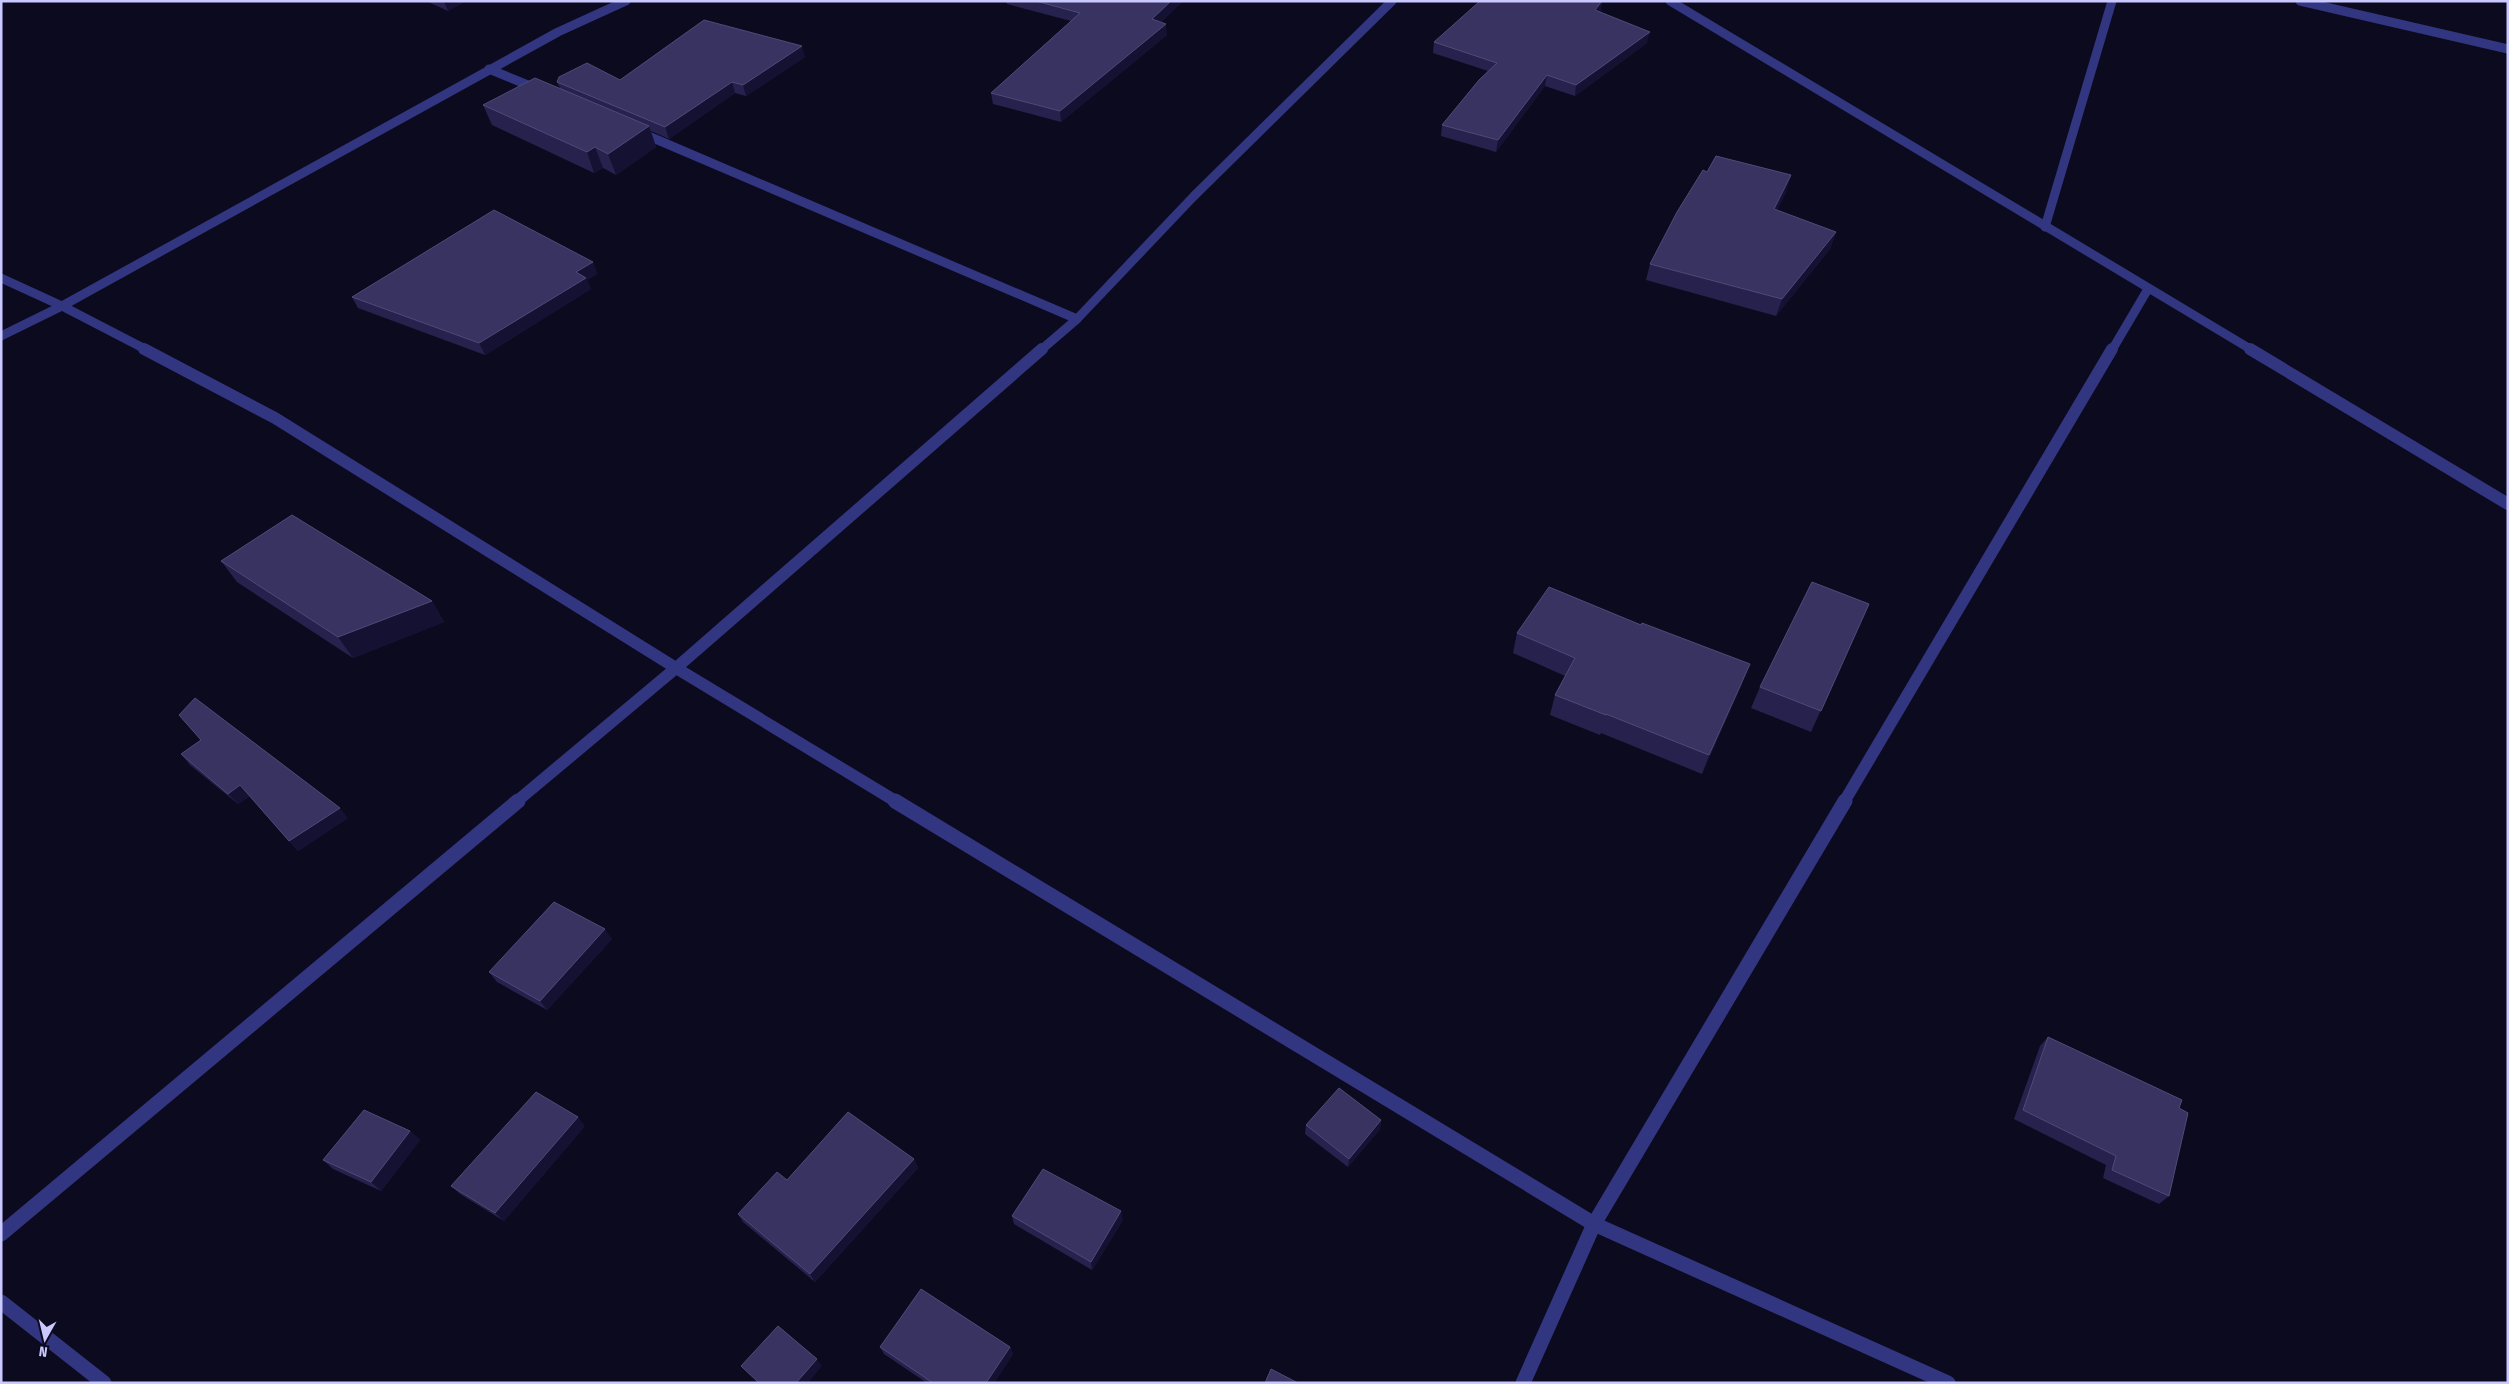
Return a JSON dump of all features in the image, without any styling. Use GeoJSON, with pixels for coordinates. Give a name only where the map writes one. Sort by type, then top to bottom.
{"type":"FeatureCollection","features":[{"type":"Feature","properties":{"kind":"street"},"geometry":{"type":"LineString","coordinates":[[1,336],[62,306],[558,32],[626,1]]}},
{"type":"Feature","properties":{"kind":"street"},"geometry":{"type":"LineString","coordinates":[[1,1234],[676,668],[1077,319],[1194,196],[1392,1]]}},
{"type":"Feature","properties":{"kind":"street"},"geometry":{"type":"LineString","coordinates":[[1670,1],[2508,504]]}},
{"type":"Feature","properties":{"kind":"street"},"geometry":{"type":"LineString","coordinates":[[2045,227],[2112,1]]}},
{"type":"Feature","properties":{"kind":"street"},"geometry":{"type":"LineString","coordinates":[[2300,1],[2508,49]]}},
{"type":"Feature","properties":{"kind":"street"},"geometry":{"type":"LineString","coordinates":[[489,69],[554,96]]}},
{"type":"Feature","properties":{"kind":"street"},"geometry":{"type":"LineString","coordinates":[[627,128],[1077,319]]}},
{"type":"Feature","properties":{"kind":"street"},"geometry":{"type":"LineString","coordinates":[[1,278],[62,306],[275,418],[676,668],[1594,1224],[1948,1383]]}},
{"type":"Feature","properties":{"kind":"street"},"geometry":{"type":"LineString","coordinates":[[1523,1383],[1594,1224],[2148,289]]}},
{"type":"Feature","properties":{"kind":"street"},"geometry":{"type":"LineString","coordinates":[[1,1302],[104,1383]]}},
{"type":"Feature","properties":{"kind":"building"},"geometry":{"type":"Polygon","coordinates":[[[1036,1],[1171,1],[1152,19],[1166,24],[1060,111],[991,93],[1080,13],[1036,1]]]}},
{"type":"Feature","properties":{"kind":"building"},"geometry":{"type":"Polygon","coordinates":[[[1480,1],[1602,1],[1595,10],[1650,32],[1576,85],[1547,75],[1498,140],[1442,125],[1479,80],[1497,63],[1434,42],[1480,1]]]}},
{"type":"Feature","properties":{"kind":"building"},"geometry":{"type":"Polygon","coordinates":[[[704,20],[802,46],[743,85],[732,82],[665,127],[557,82],[559,77],[587,63],[620,80],[704,20]]]}},
{"type":"Feature","properties":{"kind":"building"},"geometry":{"type":"Polygon","coordinates":[[[535,78],[649,126],[608,154],[595,147],[587,152],[483,105],[535,78]]]}},
{"type":"Feature","properties":{"kind":"building"},"geometry":{"type":"Polygon","coordinates":[[[1716,156],[1791,175],[1774,209],[1836,232],[1782,299],[1650,264],[1677,212],[1703,170],[1707,172],[1716,156]]]}},
{"type":"Feature","properties":{"kind":"building"},"geometry":{"type":"Polygon","coordinates":[[[494,210],[593,262],[576,272],[586,278],[479,343],[352,297],[494,210]]]}},
{"type":"Feature","properties":{"kind":"building"},"geometry":{"type":"Polygon","coordinates":[[[292,515],[432,601],[338,637],[221,561],[292,515]]]}},
{"type":"Feature","properties":{"kind":"building"},"geometry":{"type":"Polygon","coordinates":[[[1812,582],[1869,604],[1821,711],[1760,687],[1812,582]]]}},
{"type":"Feature","properties":{"kind":"building"},"geometry":{"type":"Polygon","coordinates":[[[1549,587],[1641,625],[1642,623],[1750,664],[1709,755],[1555,695],[1575,658],[1517,633],[1549,587]]]}},
{"type":"Feature","properties":{"kind":"building"},"geometry":{"type":"Polygon","coordinates":[[[195,698],[340,808],[289,841],[240,785],[228,794],[181,754],[201,740],[179,715],[195,698]]]}},
{"type":"Feature","properties":{"kind":"building"},"geometry":{"type":"Polygon","coordinates":[[[554,902],[605,929],[540,1001],[489,972],[554,902]]]}},
{"type":"Feature","properties":{"kind":"building"},"geometry":{"type":"Polygon","coordinates":[[[2048,1037],[2182,1100],[2179,1108],[2188,1113],[2169,1196],[2112,1170],[2116,1156],[2023,1110],[2048,1037]]]}},
{"type":"Feature","properties":{"kind":"building"},"geometry":{"type":"Polygon","coordinates":[[[1339,1088],[1381,1120],[1349,1159],[1306,1125],[1339,1088]]]}},
{"type":"Feature","properties":{"kind":"building"},"geometry":{"type":"Polygon","coordinates":[[[536,1092],[578,1117],[495,1213],[451,1186],[536,1092]]]}},
{"type":"Feature","properties":{"kind":"building"},"geometry":{"type":"Polygon","coordinates":[[[364,1110],[410,1131],[371,1182],[323,1160],[364,1110]]]}},
{"type":"Feature","properties":{"kind":"building"},"geometry":{"type":"Polygon","coordinates":[[[848,1112],[914,1159],[810,1274],[738,1214],[777,1172],[787,1180],[848,1112]]]}},
{"type":"Feature","properties":{"kind":"building"},"geometry":{"type":"Polygon","coordinates":[[[1043,1169],[1121,1211],[1091,1262],[1012,1216],[1043,1169]]]}},
{"type":"Feature","properties":{"kind":"building"},"geometry":{"type":"Polygon","coordinates":[[[921,1289],[1010,1347],[986,1383],[933,1383],[880,1347],[921,1289]]]}},
{"type":"Feature","properties":{"kind":"building"},"geometry":{"type":"Polygon","coordinates":[[[778,1326],[817,1359],[796,1383],[759,1383],[741,1366],[778,1326]]]}},
{"type":"Feature","properties":{"kind":"building"},"geometry":{"type":"Polygon","coordinates":[[[1271,1369],[1298,1383],[1265,1383],[1271,1369]]]}}]}
